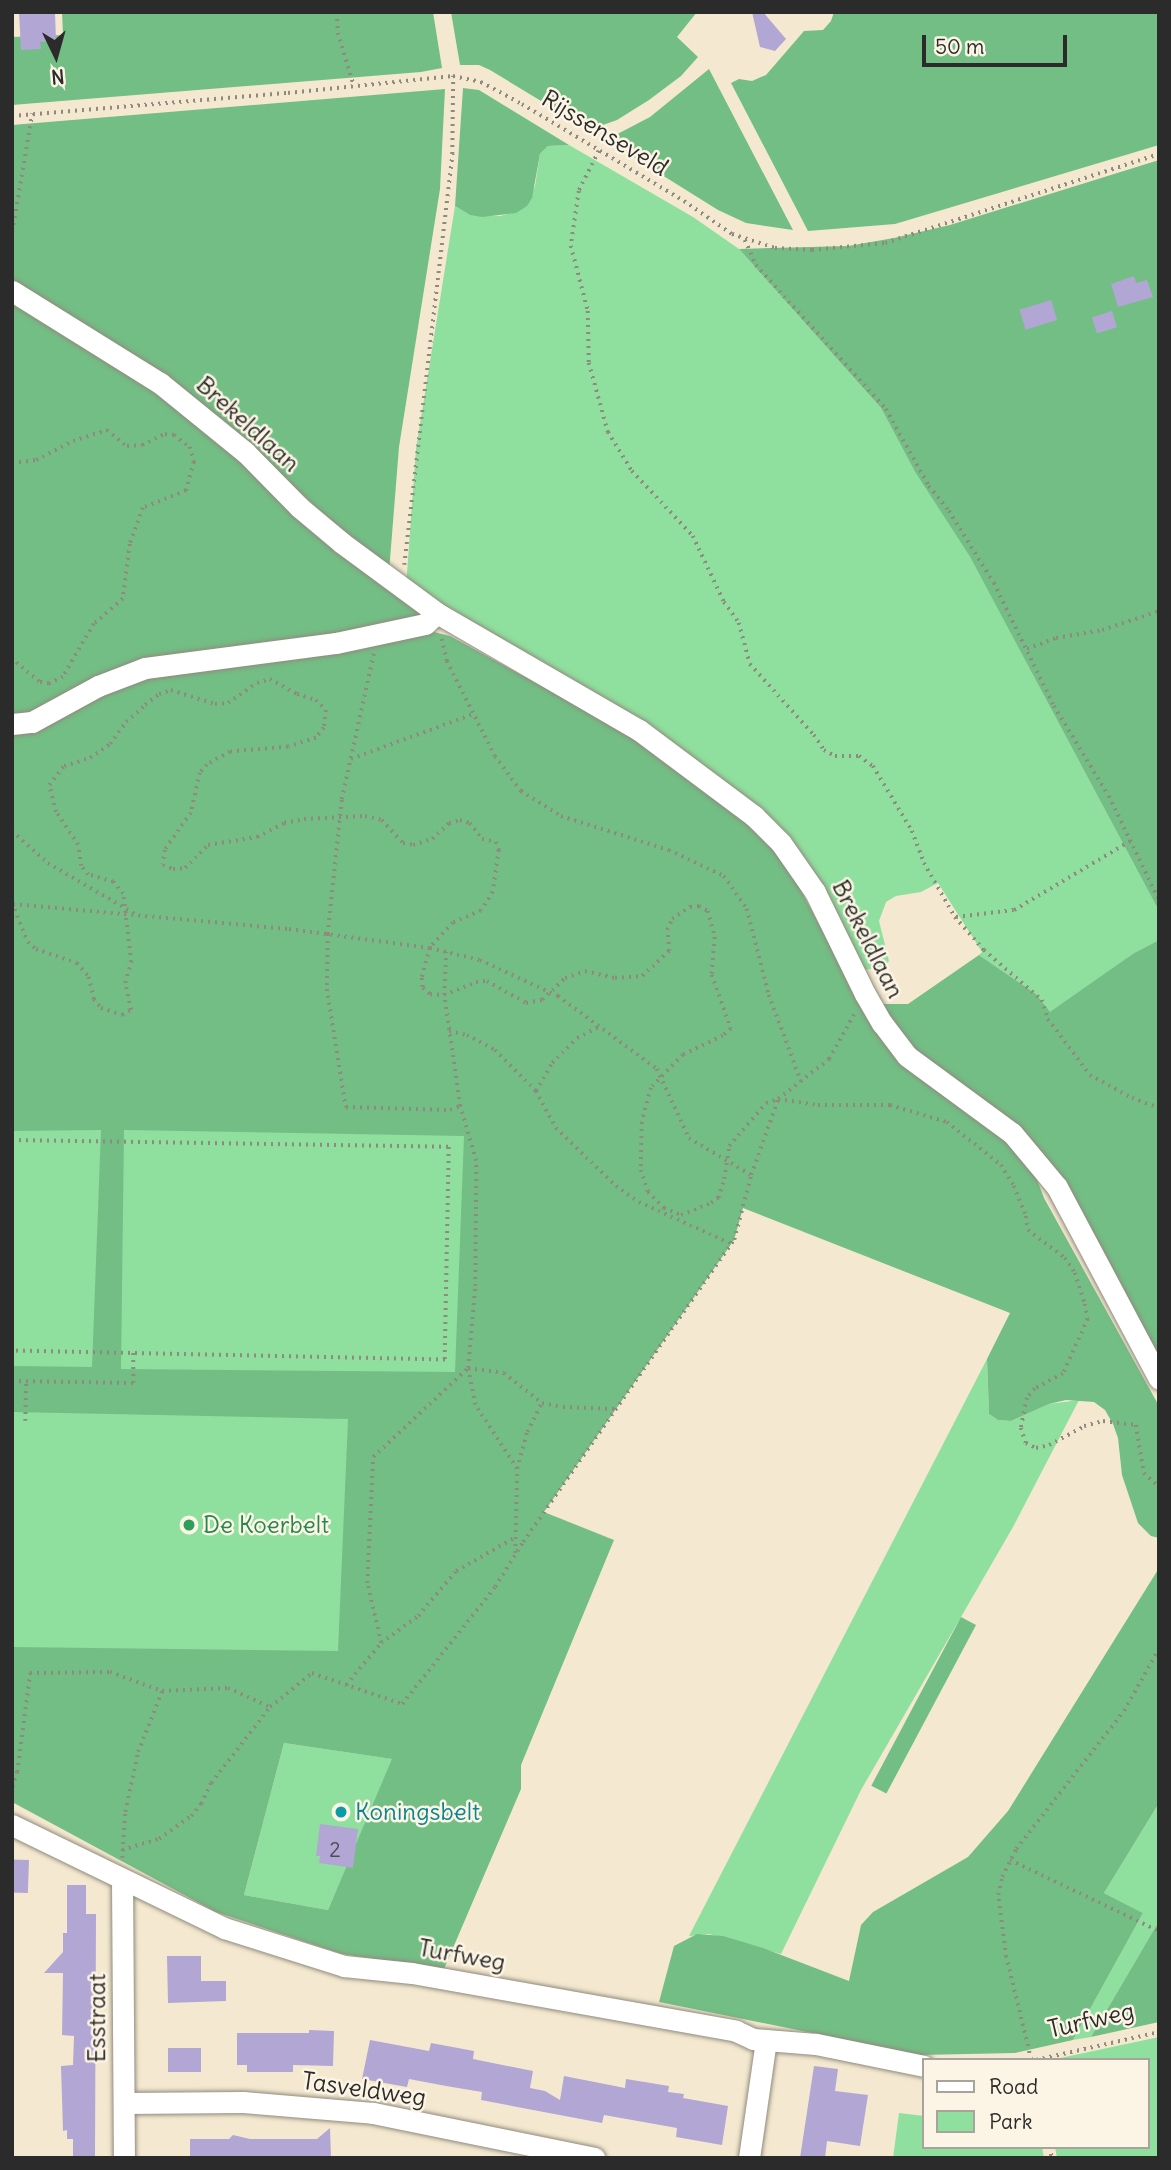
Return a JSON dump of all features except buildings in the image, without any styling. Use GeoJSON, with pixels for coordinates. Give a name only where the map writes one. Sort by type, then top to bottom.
{"type":"FeatureCollection","features":[{"type":"Feature","properties":{"kind":"street","name":"Brekeldlaan"},"geometry":{"type":"LineString","coordinates":[[12,291],[160,383],[230,439],[299,508],[436,613],[639,730],[754,816],[781,843],[815,892],[865,994],[882,1023],[907,1056],[1012,1133],[1057,1187],[1159,1379]]}},
{"type":"Feature","properties":{"kind":"street"},"geometry":{"type":"LineString","coordinates":[[12,724],[32,722],[121,676],[145,668],[300,649],[425,624],[436,613]]}},
{"type":"Feature","properties":{"kind":"street","name":"Turfweg"},"geometry":{"type":"LineString","coordinates":[[12,1825],[224,1928],[344,1966],[412,1973],[736,2031],[753,2039],[816,2045],[922,2066]]}},
{"type":"Feature","properties":{"kind":"street","name":"Esstraat"},"geometry":{"type":"LineString","coordinates":[[122,1879],[124,2158]]}},
{"type":"Feature","properties":{"kind":"street"},"geometry":{"type":"LineString","coordinates":[[749,2158],[766,2040]]}},
{"type":"Feature","properties":{"kind":"street","name":"Tasveldweg"},"geometry":{"type":"LineString","coordinates":[[124,2103],[243,2102],[373,2113],[594,2158]]}},
{"type":"Feature","properties":{"kind":"path"},"geometry":{"type":"LineString","coordinates":[[337,12],[338,33],[354,86]]}},
{"type":"Feature","properties":{"kind":"path"},"geometry":{"type":"LineString","coordinates":[[393,581],[406,562],[452,155],[453,76]]}},
{"type":"Feature","properties":{"kind":"path","name":"Rijssenseveld"},"geometry":{"type":"LineString","coordinates":[[12,116],[453,76],[481,82],[745,240],[775,248],[812,250],[885,243],[1159,154]]}},
{"type":"Feature","properties":{"kind":"path"},"geometry":{"type":"LineString","coordinates":[[12,232],[32,114]]}},
{"type":"Feature","properties":{"kind":"path"},"geometry":{"type":"LineString","coordinates":[[599,151],[579,191],[571,246],[588,311],[589,363],[608,432],[632,471],[693,536],[724,603],[739,624],[750,664],[824,750],[835,756],[859,756],[873,766],[912,831],[924,863],[955,917],[984,950],[1042,1000],[1048,1019],[1090,1075],[1132,1098],[1159,1108]]}},
{"type":"Feature","properties":{"kind":"path"},"geometry":{"type":"LineString","coordinates":[[745,240],[756,265],[887,409],[929,486],[949,511],[994,583],[1054,706],[1109,796],[1159,900]]}},
{"type":"Feature","properties":{"kind":"path"},"geometry":{"type":"LineString","coordinates":[[12,463],[36,460],[73,441],[107,430],[127,446],[142,445],[165,434],[174,435],[190,447],[194,462],[186,491],[143,508],[130,544],[123,599],[94,624],[63,677],[49,684],[38,682],[12,659]]}},
{"type":"Feature","properties":{"kind":"path"},"geometry":{"type":"LineString","coordinates":[[1027,649],[1056,638],[1102,630],[1159,611]]}},
{"type":"Feature","properties":{"kind":"path"},"geometry":{"type":"LineString","coordinates":[[436,613],[447,661],[495,756],[521,790],[561,816],[669,850],[724,876],[747,909],[769,995],[802,1081]]}},
{"type":"Feature","properties":{"kind":"path"},"geometry":{"type":"LineString","coordinates":[[378,634],[339,817],[328,934],[327,989],[346,1107],[450,1110],[460,1107]]}},
{"type":"Feature","properties":{"kind":"path"},"geometry":{"type":"LineString","coordinates":[[751,1175],[725,1160],[689,1138],[660,1075],[599,1026],[550,992],[480,960],[430,948],[328,934],[137,915],[125,915],[12,904],[28,942],[36,949],[77,963],[89,977],[94,999],[101,1008],[122,1015],[131,1010],[125,982],[131,962],[125,915],[124,907],[123,894],[113,882],[88,875],[81,866],[78,845],[57,812],[49,785],[64,766],[90,758],[110,744],[126,722],[159,694],[171,690],[215,704],[228,703],[257,683],[270,679],[297,694],[316,700],[326,710],[324,728],[316,738],[288,747],[230,752],[207,765],[200,773],[191,813],[165,850],[163,865],[173,869],[185,868],[208,845],[257,837],[284,823],[339,817],[382,820],[403,843],[413,845],[432,839],[449,823],[460,820],[470,823],[482,839],[496,842],[499,850],[489,902],[481,911],[453,923],[430,948],[422,978],[423,988],[430,994],[444,995],[477,982],[487,981],[526,1003],[542,1000],[550,992],[565,978],[585,971],[615,978],[642,976],[669,951],[667,930],[673,919],[690,907],[699,906],[708,911],[715,937],[712,975],[731,1029],[723,1036],[683,1055],[660,1075],[651,1087],[642,1122],[641,1170],[648,1192],[664,1208],[681,1215],[700,1209],[718,1198],[724,1179],[725,1160],[740,1130],[766,1103],[778,1099],[829,1059],[865,994]]}},
{"type":"Feature","properties":{"kind":"path"},"geometry":{"type":"LineString","coordinates":[[351,759],[473,714]]}},
{"type":"Feature","properties":{"kind":"path"},"geometry":{"type":"LineString","coordinates":[[12,831],[48,863],[137,915]]}},
{"type":"Feature","properties":{"kind":"path"},"geometry":{"type":"LineString","coordinates":[[955,917],[1014,910],[1130,841]]}},
{"type":"Feature","properties":{"kind":"path"},"geometry":{"type":"LineString","coordinates":[[446,952],[444,995],[449,1031],[460,1107],[476,1161],[475,1286],[468,1368],[475,1405],[517,1469]]}},
{"type":"Feature","properties":{"kind":"path"},"geometry":{"type":"LineString","coordinates":[[536,1091],[552,1063],[577,1038],[599,1026]]}},
{"type":"Feature","properties":{"kind":"path"},"geometry":{"type":"LineString","coordinates":[[449,1031],[467,1035],[495,1050],[536,1091],[556,1128],[616,1185],[639,1202],[732,1244]]}},
{"type":"Feature","properties":{"kind":"path"},"geometry":{"type":"LineString","coordinates":[[162,1691],[138,1752],[125,1812],[122,1850],[159,1839],[191,1816],[201,1804],[211,1783],[270,1707],[313,1673],[402,1704],[495,1587],[732,1244],[751,1175],[778,1099]]}},
{"type":"Feature","properties":{"kind":"path"},"geometry":{"type":"LineString","coordinates":[[778,1099],[818,1105],[890,1105],[947,1122],[1001,1165],[1014,1186],[1028,1230],[1053,1247],[1075,1273],[1088,1319],[1063,1374],[1035,1389],[1027,1398],[1021,1428],[1026,1443],[1036,1448],[1049,1445],[1084,1426],[1103,1421],[1136,1425],[1144,1473],[1159,1487]]}},
{"type":"Feature","properties":{"kind":"path"},"geometry":{"type":"LineString","coordinates":[[12,1140],[449,1147],[445,1360],[12,1351]]}},
{"type":"Feature","properties":{"kind":"path"},"geometry":{"type":"LineString","coordinates":[[12,1381],[133,1383],[134,1353]]}},
{"type":"Feature","properties":{"kind":"path"},"geometry":{"type":"LineString","coordinates":[[468,1368],[504,1373],[542,1403],[563,1407],[616,1409]]}},
{"type":"Feature","properties":{"kind":"path"},"geometry":{"type":"LineString","coordinates":[[381,1643],[367,1583],[373,1457],[468,1368]]}},
{"type":"Feature","properties":{"kind":"path"},"geometry":{"type":"LineString","coordinates":[[25,1421],[26,1381]]}},
{"type":"Feature","properties":{"kind":"path"},"geometry":{"type":"LineString","coordinates":[[515,1555],[517,1469],[527,1432],[542,1403]]}},
{"type":"Feature","properties":{"kind":"path"},"geometry":{"type":"LineString","coordinates":[[346,1685],[381,1643],[418,1615],[456,1571],[514,1538]]}},
{"type":"Feature","properties":{"kind":"path"},"geometry":{"type":"LineString","coordinates":[[1033,2058],[1006,1957],[998,1895],[1010,1860],[1124,1711],[1159,1648]]}},
{"type":"Feature","properties":{"kind":"path"},"geometry":{"type":"LineString","coordinates":[[12,1787],[17,1772],[30,1673],[110,1672],[162,1691],[228,1688],[270,1707]]}},
{"type":"Feature","properties":{"kind":"path"},"geometry":{"type":"LineString","coordinates":[[1010,1860],[1159,1931]]}},
{"type":"Feature","properties":{"kind":"path","name":"Turfweg"},"geometry":{"type":"LineString","coordinates":[[1043,2058],[1159,2032]]}},
{"type":"Feature","properties":{"kind":"green space"},"geometry":{"type":"Polygon","coordinates":[[[62,12],[433,12],[442,68],[421,72],[12,105],[12,37],[63,35],[62,12]]]}},
{"type":"Feature","properties":{"kind":"green space"},"geometry":{"type":"Polygon","coordinates":[[[451,12],[697,12],[677,37],[698,57],[681,76],[649,100],[617,120],[589,130],[490,70],[479,65],[460,65],[451,12]]]}},
{"type":"Feature","properties":{"kind":"green space"},"geometry":{"type":"Polygon","coordinates":[[[834,12],[1159,12],[1159,145],[895,224],[808,231],[731,83],[739,79],[752,81],[766,75],[804,31],[823,30],[831,21],[834,12]]]}},
{"type":"Feature","properties":{"kind":"green space"},"geometry":{"type":"Polygon","coordinates":[[[709,69],[793,230],[746,223],[718,210],[606,140],[650,117],[709,69]]]}},
{"type":"Feature","properties":{"kind":"green space"},"geometry":{"type":"Polygon","coordinates":[[[463,88],[479,90],[569,145],[548,146],[540,154],[532,198],[527,206],[516,213],[482,217],[470,215],[455,206],[463,88]]]}},
{"type":"Feature","properties":{"kind":"green space"},"geometry":{"type":"Polygon","coordinates":[[[445,89],[440,189],[399,447],[389,572],[245,444],[12,282],[12,125],[445,89]]]}},
{"type":"Feature","properties":{"kind":"green space"},"geometry":{"type":"Polygon","coordinates":[[[569,145],[693,217],[739,249],[881,408],[915,472],[970,557],[1159,911],[1159,940],[1134,953],[1050,1013],[1036,994],[979,955],[982,952],[938,883],[921,892],[896,896],[886,902],[879,921],[889,961],[883,968],[860,970],[804,860],[406,587],[416,449],[455,206],[470,215],[500,216],[516,212],[526,206],[535,186],[540,154],[548,146],[569,145]]]}},
{"type":"Feature","properties":{"kind":"green space"},"geometry":{"type":"Polygon","coordinates":[[[1159,160],[1159,911],[970,557],[915,472],[881,408],[739,249],[848,246],[894,238],[950,225],[1159,160]]]}},
{"type":"Feature","properties":{"kind":"green space"},"geometry":{"type":"Polygon","coordinates":[[[12,297],[131,369],[424,616],[315,641],[175,654],[32,714],[12,718],[12,297]]]}},
{"type":"Feature","properties":{"kind":"green space"},"geometry":{"type":"Polygon","coordinates":[[[426,630],[450,636],[640,740],[729,806],[771,847],[791,872],[858,997],[1006,1138],[1033,1169],[1044,1198],[1159,1406],[1159,1538],[1151,1536],[1138,1523],[1122,1475],[1118,1438],[1105,1410],[1094,1402],[1066,1400],[1049,1404],[1011,1421],[998,1420],[989,1414],[987,1359],[1010,1313],[743,1208],[734,1240],[544,1512],[614,1540],[521,1765],[521,1789],[444,1969],[342,1954],[216,1912],[12,1802],[12,1647],[338,1651],[348,1419],[12,1412],[12,1366],[92,1367],[101,1130],[12,1131],[12,731],[130,681],[426,630]],[[124,1130],[121,1369],[455,1372],[464,1136],[124,1130]],[[284,1743],[244,1895],[328,1910],[392,1759],[284,1743]]]}},
{"type":"Feature","properties":{"kind":"green space"},"geometry":{"type":"Polygon","coordinates":[[[1159,940],[1159,1362],[1080,1212],[907,1042],[881,1004],[908,1004],[979,955],[1036,994],[1050,1012],[1134,953],[1159,940]]]}},
{"type":"Feature","properties":{"kind":"green space","name":"De Koerbelt"},"geometry":{"type":"Polygon","coordinates":[[[12,1117],[479,1122],[478,1380],[361,1668],[12,1673],[12,1117]]]}},
{"type":"Feature","properties":{"kind":"green space"},"geometry":{"type":"Polygon","coordinates":[[[987,1359],[989,1414],[998,1420],[1011,1421],[1049,1404],[1079,1400],[1013,1527],[861,1790],[781,1954],[709,1934],[689,1936],[987,1359]]]}},
{"type":"Feature","properties":{"kind":"green space"},"geometry":{"type":"Polygon","coordinates":[[[1159,1568],[1159,1803],[1104,1893],[1143,1913],[1073,2040],[1015,2053],[921,2055],[659,2002],[674,1946],[697,1934],[723,1936],[763,1948],[849,1981],[861,1925],[873,1912],[968,1857],[1008,1811],[1159,1568]]]}},
{"type":"Feature","properties":{"kind":"green space"},"geometry":{"type":"Polygon","coordinates":[[[961,1617],[976,1625],[886,1794],[871,1786],[961,1617]]]}},
{"type":"Feature","properties":{"kind":"green space"},"geometry":{"type":"Polygon","coordinates":[[[284,1743],[393,1759],[328,1910],[244,1895],[284,1743]]]}},
{"type":"Feature","properties":{"kind":"green space"},"geometry":{"type":"Polygon","coordinates":[[[1159,1803],[1159,1921],[1091,2037],[1073,2040],[1143,1913],[1104,1893],[1159,1803]]]}},
{"type":"Feature","properties":{"kind":"green space"},"geometry":{"type":"Polygon","coordinates":[[[1159,1921],[1159,2022],[1091,2037],[1159,1921]]]}},
{"type":"Feature","properties":{"kind":"green space"},"geometry":{"type":"Polygon","coordinates":[[[1159,2037],[1159,2158],[1057,2158],[1055,2149],[1150,2149],[1150,2058],[1060,2058],[1159,2037]]]}},
{"type":"Feature","properties":{"kind":"green space"},"geometry":{"type":"Polygon","coordinates":[[[899,2113],[922,2116],[922,2149],[1042,2149],[1044,2158],[893,2158],[899,2113]]]}},
{"type":"Feature","properties":{"kind":"place","name":"De Koerbelt"},"geometry":{"type":"Point","coordinates":[189,1525]}},
{"type":"Feature","properties":{"kind":"place","name":"Koningsbelt"},"geometry":{"type":"Point","coordinates":[341,1812]}}]}
